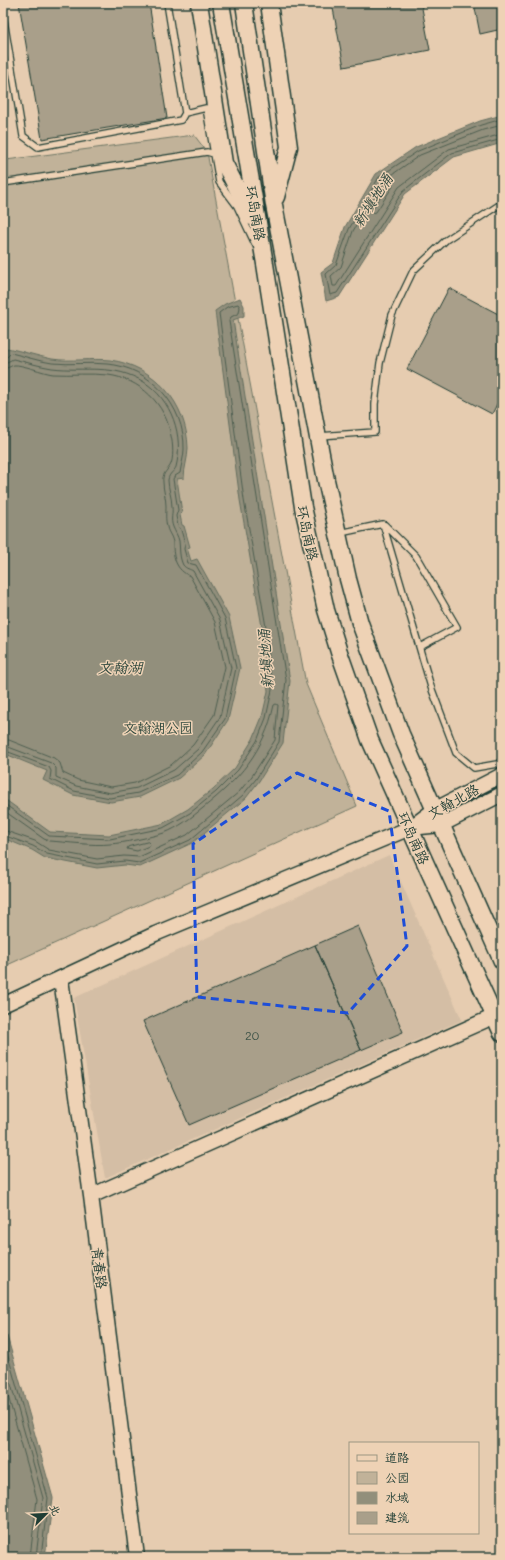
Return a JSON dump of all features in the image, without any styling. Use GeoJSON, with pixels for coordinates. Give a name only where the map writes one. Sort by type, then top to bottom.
{"type":"FeatureCollection","features":[{"type":"Feature","properties":{"kind":"main road"},"geometry":{"type":"LineString","coordinates":[[200,3],[224,163],[259,230]]}},
{"type":"Feature","properties":{"kind":"main road","name":"环岛南路"},"geometry":{"type":"LineString","coordinates":[[221,3],[265,264],[303,507],[326,610],[370,740],[502,1033]]}},
{"type":"Feature","properties":{"kind":"main road","name":"环岛南路"},"geometry":{"type":"LineString","coordinates":[[244,3],[274,205],[337,534],[360,623],[400,734],[502,961]]}},
{"type":"Feature","properties":{"kind":"main road"},"geometry":{"type":"LineString","coordinates":[[269,3],[289,147],[274,205]]}},
{"type":"Feature","properties":{"kind":"street","name":"文翰北路"},"geometry":{"type":"LineString","coordinates":[[410,828],[434,810],[502,775]]}},
{"type":"Feature","properties":{"kind":"street","name":"文翰北路"},"geometry":{"type":"LineString","coordinates":[[410,828],[441,825],[502,794]]}},
{"type":"Feature","properties":{"kind":"street"},"geometry":{"type":"LineString","coordinates":[[3,1006],[155,934],[410,828]]}},
{"type":"Feature","properties":{"kind":"street","name":"青春路"},"geometry":{"type":"LineString","coordinates":[[61,978],[138,1557]]}},
{"type":"Feature","properties":{"kind":"street"},"geometry":{"type":"LineString","coordinates":[[90,1196],[495,1016]]}},
{"type":"Feature","properties":{"kind":"lane"},"geometry":{"type":"LineString","coordinates":[[167,3],[186,113]]}},
{"type":"Feature","properties":{"kind":"lane"},"geometry":{"type":"LineString","coordinates":[[3,14],[23,136],[38,147],[181,120],[186,113],[206,108],[219,182],[237,206],[265,264]]}},
{"type":"Feature","properties":{"kind":"lane"},"geometry":{"type":"LineString","coordinates":[[3,183],[207,152],[214,154]]}},
{"type":"Feature","properties":{"kind":"lane"},"geometry":{"type":"LineString","coordinates":[[318,436],[375,432],[375,404],[380,363],[392,315],[413,271],[446,240],[502,203]]}},
{"type":"Feature","properties":{"kind":"lane"},"geometry":{"type":"LineString","coordinates":[[337,534],[383,524]]}},
{"type":"Feature","properties":{"kind":"lane"},"geometry":{"type":"LineString","coordinates":[[383,524],[431,687],[456,753],[474,768],[496,764],[502,761]]}},
{"type":"Feature","properties":{"kind":"lane"},"geometry":{"type":"LineString","coordinates":[[383,524],[416,556],[457,627],[420,647]]}},
{"type":"Feature","properties":{"kind":"highlighted area"},"geometry":{"type":"Polygon","coordinates":[[[297,773],[389,811],[407,946],[348,1013],[197,997],[193,844],[297,773]]]}},
{"type":"Feature","properties":{"kind":"shaded area"},"geometry":{"type":"Polygon","coordinates":[[[389,855],[462,1020],[105,1178],[74,998],[389,855]]]}},
{"type":"Feature","properties":{"kind":"green space","name":"文翰湖公园"},"geometry":{"type":"Polygon","coordinates":[[[194,135],[207,152],[306,684],[357,806],[3,967],[3,141],[6,160],[194,135]]]}},
{"type":"Feature","properties":{"kind":"water","name":"新填地涌"},"geometry":{"type":"Polygon","coordinates":[[[502,115],[502,143],[454,157],[405,194],[339,297],[326,301],[321,272],[333,263],[345,227],[376,174],[416,147],[480,121],[502,115]]]}},
{"type":"Feature","properties":{"kind":"water","name":"新填地涌"},"geometry":{"type":"Polygon","coordinates":[[[240,298],[244,306],[244,316],[233,320],[290,681],[283,743],[259,781],[246,798],[192,843],[140,867],[125,865],[97,868],[45,858],[32,850],[3,838],[3,798],[50,832],[109,835],[162,824],[188,809],[213,789],[235,768],[253,739],[262,717],[268,691],[262,627],[240,500],[215,311],[225,304],[240,298]]]}},
{"type":"Feature","properties":{"kind":"water","name":"文翰湖"},"geometry":{"type":"Polygon","coordinates":[[[7,348],[52,359],[110,360],[126,364],[141,370],[166,389],[182,416],[186,432],[188,452],[184,478],[177,479],[182,513],[180,515],[190,547],[187,548],[191,561],[197,559],[229,617],[240,668],[228,720],[205,755],[179,778],[140,797],[111,802],[73,795],[43,780],[47,771],[3,753],[3,358],[7,348]]]}},
{"type":"Feature","properties":{"kind":"water"},"geometry":{"type":"Polygon","coordinates":[[[3,1329],[7,1336],[53,1498],[45,1557],[3,1557],[3,1329]]]}},
{"type":"Feature","properties":{"kind":"building"},"geometry":{"type":"Polygon","coordinates":[[[19,3],[149,3],[167,118],[42,139],[19,3]]]}},
{"type":"Feature","properties":{"kind":"building"},"geometry":{"type":"Polygon","coordinates":[[[332,3],[421,3],[430,50],[344,67],[332,3]]]}},
{"type":"Feature","properties":{"kind":"building"},"geometry":{"type":"Polygon","coordinates":[[[474,3],[502,3],[502,29],[480,34],[474,3]]]}},
{"type":"Feature","properties":{"kind":"building"},"geometry":{"type":"Polygon","coordinates":[[[449,288],[502,316],[502,394],[492,414],[407,369],[449,288]]]}},
{"type":"Feature","properties":{"kind":"building"},"geometry":{"type":"Polygon","coordinates":[[[358,926],[403,1032],[361,1050],[315,945],[358,926]]]}},
{"type":"Feature","properties":{"kind":"building"},"geometry":{"type":"Polygon","coordinates":[[[315,945],[361,1050],[189,1125],[143,1021],[315,945]]]}}]}
